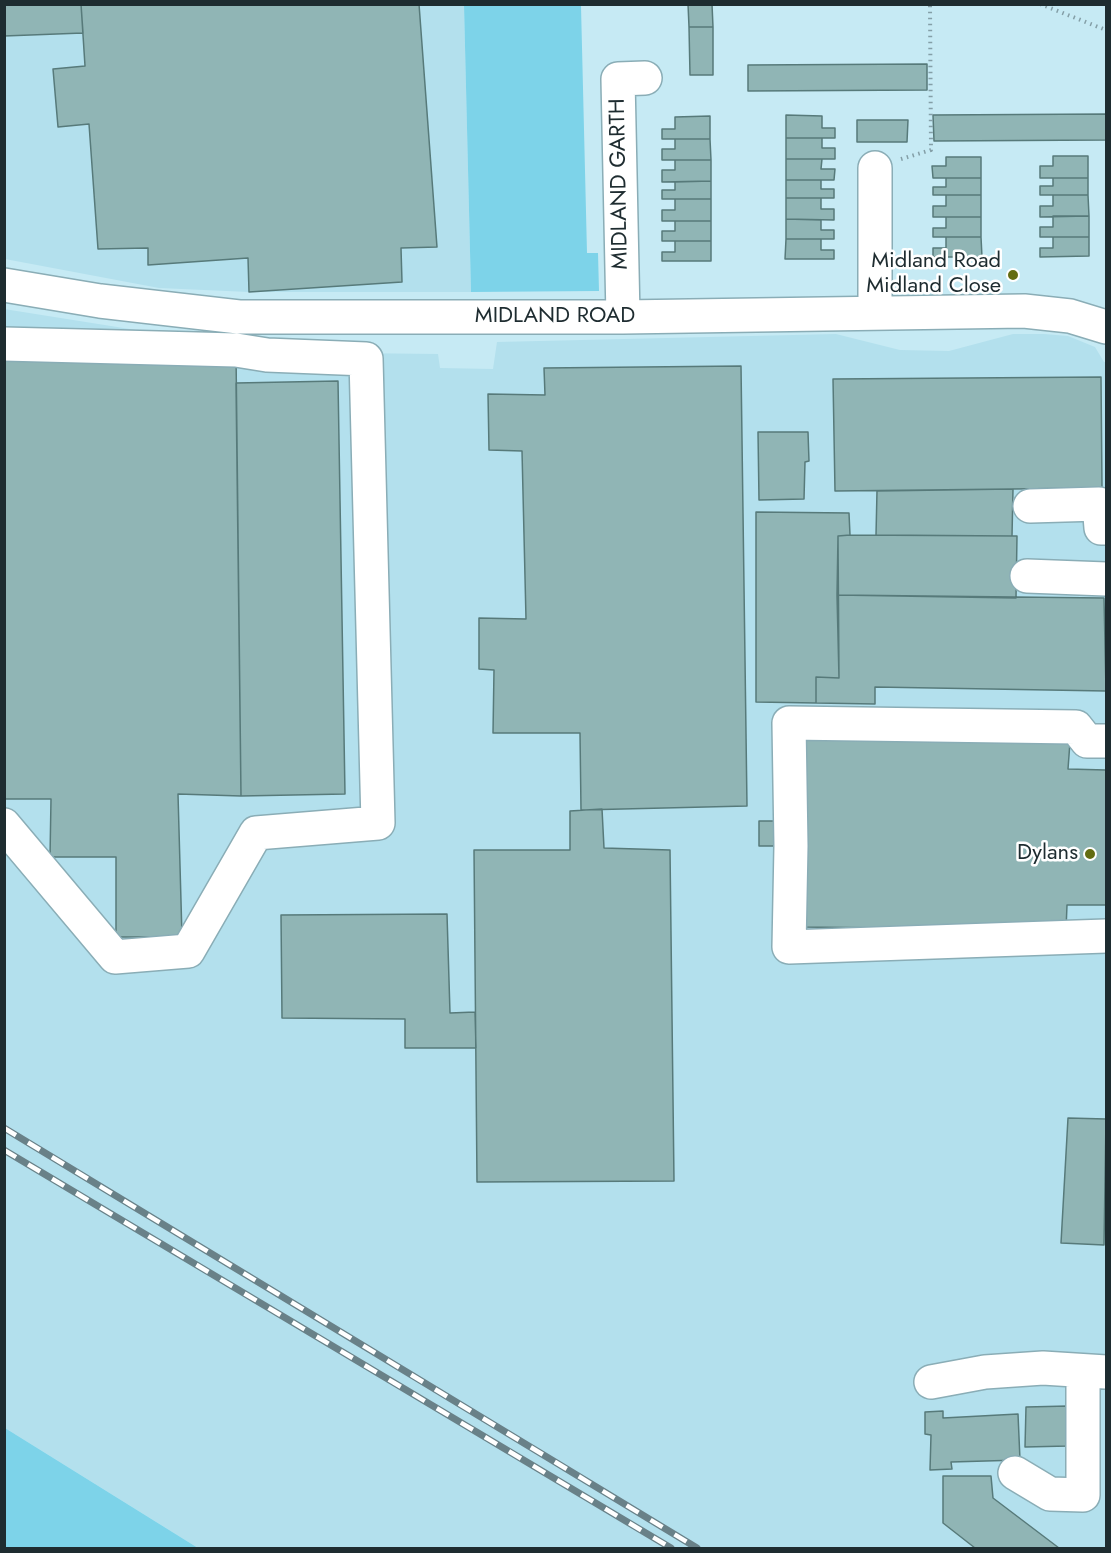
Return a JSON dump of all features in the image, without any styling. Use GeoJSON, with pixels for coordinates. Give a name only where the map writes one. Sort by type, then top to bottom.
{"type":"FeatureCollection","features":[{"type":"Feature","properties":{"kind":"street","name":"MIDLAND GARTH"},"geometry":{"type":"LineString","coordinates":[[623,317],[618,79],[645,78]]}},
{"type":"Feature","properties":{"kind":"street"},"geometry":{"type":"LineString","coordinates":[[875,168],[875,313]]}},
{"type":"Feature","properties":{"kind":"street","name":"MIDLAND ROAD"},"geometry":{"type":"LineString","coordinates":[[4,285],[100,301],[239,317],[623,317],[1024,311],[1070,316],[1107,327]]}},
{"type":"Feature","properties":{"kind":"street"},"geometry":{"type":"LineString","coordinates":[[4,825],[115,957],[188,951],[256,833],[378,823],[366,359],[368,317]]}},
{"type":"Feature","properties":{"kind":"street"},"geometry":{"type":"LineString","coordinates":[[4,344],[237,350],[267,356],[366,359]]}},
{"type":"Feature","properties":{"kind":"street"},"geometry":{"type":"LineString","coordinates":[[1030,507],[1099,504],[1101,528],[1107,528]]}},
{"type":"Feature","properties":{"kind":"street"},"geometry":{"type":"LineString","coordinates":[[1027,576],[1107,579]]}},
{"type":"Feature","properties":{"kind":"street"},"geometry":{"type":"LineString","coordinates":[[1107,741],[1087,741],[1076,727],[789,723],[791,846],[789,947],[1107,936]]}},
{"type":"Feature","properties":{"kind":"street"},"geometry":{"type":"LineString","coordinates":[[931,1382],[985,1372],[1031,1369],[1095,1371],[1083,1495],[1050,1494],[1015,1473]]}},
{"type":"Feature","properties":{"kind":"path"},"geometry":{"type":"LineString","coordinates":[[875,168],[931,150],[930,4]]}},
{"type":"Feature","properties":{"kind":"path"},"geometry":{"type":"LineString","coordinates":[[1040,4],[1107,30]]}},
{"type":"Feature","properties":{"kind":"shaded area"},"geometry":{"type":"Polygon","coordinates":[[[4,5],[464,5],[471,292],[249,292],[159,288],[5,259],[4,5]]]}},
{"type":"Feature","properties":{"kind":"shaded area"},"geometry":{"type":"Polygon","coordinates":[[[464,5],[581,6],[587,253],[598,253],[599,291],[471,292],[464,5]]]}},
{"type":"Feature","properties":{"kind":"shaded area"},"geometry":{"type":"Polygon","coordinates":[[[4,309],[136,330],[233,338],[339,341],[350,353],[438,354],[440,368],[493,369],[497,342],[836,334],[900,350],[949,351],[1013,334],[1044,334],[1068,336],[1095,347],[1106,362],[1106,1548],[198,1548],[5,1428],[4,309]]]}},
{"type":"Feature","properties":{"kind":"shaded area"},"geometry":{"type":"Polygon","coordinates":[[[5,1428],[198,1548],[5,1548],[5,1428]]]}},
{"type":"Feature","properties":{"kind":"building"},"geometry":{"type":"Polygon","coordinates":[[[4,4],[81,4],[83,33],[4,36],[4,4]]]}},
{"type":"Feature","properties":{"kind":"building"},"geometry":{"type":"Polygon","coordinates":[[[81,4],[419,4],[437,247],[401,248],[402,282],[249,292],[248,258],[148,265],[148,248],[98,249],[89,124],[58,127],[53,69],[85,66],[81,4]]]}},
{"type":"Feature","properties":{"kind":"building"},"geometry":{"type":"Polygon","coordinates":[[[688,4],[712,4],[713,27],[689,27],[688,4]]]}},
{"type":"Feature","properties":{"kind":"building"},"geometry":{"type":"Polygon","coordinates":[[[689,27],[713,27],[713,75],[690,75],[689,27]]]}},
{"type":"Feature","properties":{"kind":"building"},"geometry":{"type":"Polygon","coordinates":[[[927,64],[927,90],[748,91],[748,65],[927,64]]]}},
{"type":"Feature","properties":{"kind":"building"},"geometry":{"type":"Polygon","coordinates":[[[1106,114],[1106,140],[934,141],[933,115],[1106,114]]]}},
{"type":"Feature","properties":{"kind":"building"},"geometry":{"type":"Polygon","coordinates":[[[786,115],[822,116],[822,128],[835,128],[835,138],[786,138],[786,115]]]}},
{"type":"Feature","properties":{"kind":"building"},"geometry":{"type":"Polygon","coordinates":[[[710,116],[710,139],[662,139],[662,129],[675,129],[675,117],[710,116]]]}},
{"type":"Feature","properties":{"kind":"building"},"geometry":{"type":"Polygon","coordinates":[[[857,120],[908,120],[907,142],[857,142],[857,120]]]}},
{"type":"Feature","properties":{"kind":"building"},"geometry":{"type":"Polygon","coordinates":[[[786,138],[822,138],[822,148],[835,148],[835,159],[786,159],[786,138]]]}},
{"type":"Feature","properties":{"kind":"building"},"geometry":{"type":"Polygon","coordinates":[[[675,139],[710,139],[711,160],[662,160],[662,149],[675,149],[675,139]]]}},
{"type":"Feature","properties":{"kind":"building"},"geometry":{"type":"Polygon","coordinates":[[[1053,156],[1088,156],[1088,178],[1040,178],[1040,166],[1053,166],[1053,156]]]}},
{"type":"Feature","properties":{"kind":"building"},"geometry":{"type":"Polygon","coordinates":[[[946,157],[981,157],[981,178],[933,178],[932,166],[946,166],[946,157]]]}},
{"type":"Feature","properties":{"kind":"building"},"geometry":{"type":"Polygon","coordinates":[[[786,159],[822,159],[821,169],[835,169],[834,180],[786,180],[786,159]]]}},
{"type":"Feature","properties":{"kind":"building"},"geometry":{"type":"Polygon","coordinates":[[[675,160],[711,160],[711,181],[662,182],[662,170],[675,170],[675,160]]]}},
{"type":"Feature","properties":{"kind":"building"},"geometry":{"type":"Polygon","coordinates":[[[946,178],[981,178],[981,195],[933,195],[933,187],[946,187],[946,178]]]}},
{"type":"Feature","properties":{"kind":"building"},"geometry":{"type":"Polygon","coordinates":[[[1053,178],[1088,178],[1088,195],[1040,195],[1040,186],[1053,186],[1053,178]]]}},
{"type":"Feature","properties":{"kind":"building"},"geometry":{"type":"Polygon","coordinates":[[[786,180],[821,180],[821,189],[834,189],[834,198],[786,198],[786,180]]]}},
{"type":"Feature","properties":{"kind":"building"},"geometry":{"type":"Polygon","coordinates":[[[711,181],[711,199],[662,199],[662,190],[675,190],[675,182],[711,181]]]}},
{"type":"Feature","properties":{"kind":"building"},"geometry":{"type":"Polygon","coordinates":[[[946,195],[981,195],[981,217],[933,217],[933,206],[946,206],[946,195]]]}},
{"type":"Feature","properties":{"kind":"building"},"geometry":{"type":"Polygon","coordinates":[[[1053,195],[1088,195],[1089,216],[1040,217],[1040,206],[1053,206],[1053,195]]]}},
{"type":"Feature","properties":{"kind":"building"},"geometry":{"type":"Polygon","coordinates":[[[786,198],[821,198],[821,209],[834,209],[834,220],[786,219],[786,198]]]}},
{"type":"Feature","properties":{"kind":"building"},"geometry":{"type":"Polygon","coordinates":[[[675,199],[711,199],[711,221],[662,221],[662,210],[675,210],[675,199]]]}},
{"type":"Feature","properties":{"kind":"building"},"geometry":{"type":"Polygon","coordinates":[[[1053,216],[1089,216],[1089,237],[1040,237],[1040,227],[1053,227],[1053,216]]]}},
{"type":"Feature","properties":{"kind":"building"},"geometry":{"type":"Polygon","coordinates":[[[946,217],[981,217],[981,237],[933,237],[933,228],[946,228],[946,217]]]}},
{"type":"Feature","properties":{"kind":"building"},"geometry":{"type":"Polygon","coordinates":[[[786,219],[821,220],[821,230],[834,230],[834,239],[786,239],[786,219]]]}},
{"type":"Feature","properties":{"kind":"building"},"geometry":{"type":"Polygon","coordinates":[[[675,221],[711,221],[711,241],[662,241],[662,231],[675,231],[675,221]]]}},
{"type":"Feature","properties":{"kind":"building"},"geometry":{"type":"Polygon","coordinates":[[[946,237],[981,237],[982,257],[933,257],[933,248],[946,248],[946,237]]]}},
{"type":"Feature","properties":{"kind":"building"},"geometry":{"type":"Polygon","coordinates":[[[1053,237],[1089,237],[1089,256],[1040,257],[1040,248],[1053,248],[1053,237]]]}},
{"type":"Feature","properties":{"kind":"building"},"geometry":{"type":"Polygon","coordinates":[[[786,239],[821,239],[821,250],[834,250],[834,259],[785,259],[786,239]]]}},
{"type":"Feature","properties":{"kind":"building"},"geometry":{"type":"Polygon","coordinates":[[[675,241],[711,241],[711,261],[662,261],[662,252],[675,252],[675,241]]]}},
{"type":"Feature","properties":{"kind":"building"},"geometry":{"type":"Polygon","coordinates":[[[236,353],[241,796],[178,794],[182,937],[116,937],[116,857],[50,857],[51,799],[4,799],[4,358],[236,353]]]}},
{"type":"Feature","properties":{"kind":"building"},"geometry":{"type":"Polygon","coordinates":[[[741,366],[747,806],[581,810],[580,733],[493,733],[494,670],[479,669],[479,618],[526,619],[522,451],[489,450],[488,394],[545,395],[544,368],[741,366]]]}},
{"type":"Feature","properties":{"kind":"building"},"geometry":{"type":"Polygon","coordinates":[[[1101,377],[1102,488],[835,491],[833,379],[1101,377]]]}},
{"type":"Feature","properties":{"kind":"building"},"geometry":{"type":"Polygon","coordinates":[[[338,381],[345,794],[241,796],[236,383],[338,381]]]}},
{"type":"Feature","properties":{"kind":"building"},"geometry":{"type":"Polygon","coordinates":[[[758,432],[808,432],[809,461],[805,462],[804,499],[759,500],[758,432]]]}},
{"type":"Feature","properties":{"kind":"building"},"geometry":{"type":"Polygon","coordinates":[[[1013,489],[1012,536],[876,535],[877,491],[1013,489]]]}},
{"type":"Feature","properties":{"kind":"building"},"geometry":{"type":"Polygon","coordinates":[[[756,512],[849,513],[850,535],[838,536],[839,678],[816,677],[816,703],[756,702],[756,512]]]}},
{"type":"Feature","properties":{"kind":"building"},"geometry":{"type":"Polygon","coordinates":[[[838,536],[1017,536],[1016,598],[837,595],[838,536]]]}},
{"type":"Feature","properties":{"kind":"building"},"geometry":{"type":"Polygon","coordinates":[[[837,595],[1104,598],[1106,691],[875,687],[875,704],[816,703],[816,677],[839,678],[837,595]]]}},
{"type":"Feature","properties":{"kind":"building"},"geometry":{"type":"Polygon","coordinates":[[[804,738],[1070,742],[1068,769],[1106,770],[1106,905],[1067,905],[1066,930],[801,927],[802,846],[759,846],[759,821],[803,821],[804,738]]]}},
{"type":"Feature","properties":{"kind":"building"},"geometry":{"type":"Polygon","coordinates":[[[602,809],[604,848],[670,850],[674,1181],[477,1182],[474,850],[570,850],[570,811],[602,809]]]}},
{"type":"Feature","properties":{"kind":"building"},"geometry":{"type":"Polygon","coordinates":[[[447,914],[450,1013],[475,1012],[476,1048],[405,1048],[405,1019],[282,1018],[281,915],[447,914]]]}},
{"type":"Feature","properties":{"kind":"building"},"geometry":{"type":"Polygon","coordinates":[[[1068,1118],[1106,1119],[1104,1245],[1061,1243],[1068,1118]]]}},
{"type":"Feature","properties":{"kind":"building"},"geometry":{"type":"Polygon","coordinates":[[[1068,1406],[1068,1446],[1025,1447],[1026,1407],[1068,1406]]]}},
{"type":"Feature","properties":{"kind":"building"},"geometry":{"type":"Polygon","coordinates":[[[943,1411],[943,1418],[1018,1414],[1020,1460],[951,1462],[952,1469],[930,1470],[931,1435],[925,1434],[925,1412],[943,1411]]]}},
{"type":"Feature","properties":{"kind":"building"},"geometry":{"type":"Polygon","coordinates":[[[943,1476],[991,1476],[993,1498],[1059,1548],[975,1548],[943,1523],[943,1476]]]}},
{"type":"Feature","properties":{"kind":"railway"},"geometry":{"type":"LineString","coordinates":[[4,1128],[697,1548]]}},
{"type":"Feature","properties":{"kind":"railway"},"geometry":{"type":"LineString","coordinates":[[4,1150],[671,1548]]}},
{"type":"Feature","properties":{"kind":"place","name":"Midland Road Midland Close"},"geometry":{"type":"Point","coordinates":[1013,275]}},
{"type":"Feature","properties":{"kind":"place","name":"Dylans"},"geometry":{"type":"Point","coordinates":[1090,854]}}]}
